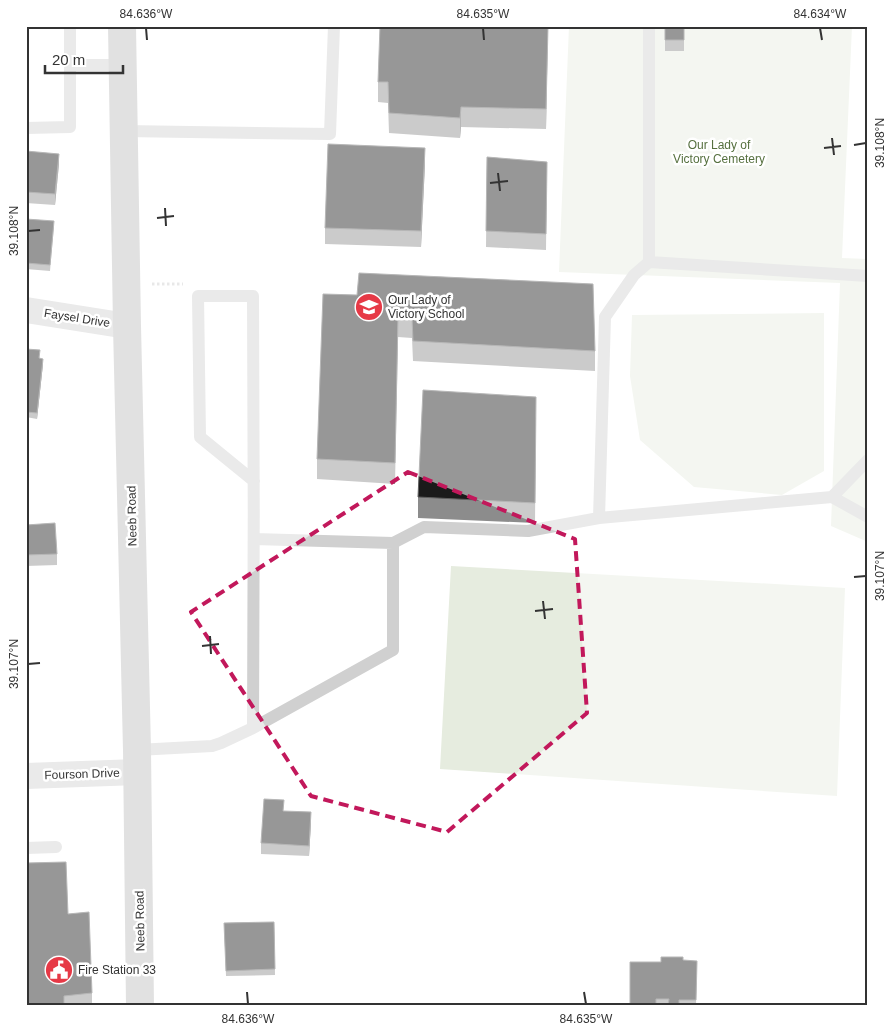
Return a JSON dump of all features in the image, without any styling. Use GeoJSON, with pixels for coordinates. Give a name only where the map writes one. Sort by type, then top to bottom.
{"type":"FeatureCollection","features":[{"type":"Feature","properties":{"kind":"street","name":"Neeb Road"},"geometry":{"type":"LineString","coordinates":[[122,26],[140,1006]]}},
{"type":"Feature","properties":{"kind":"street","name":"Faysel Drive"},"geometry":{"type":"LineString","coordinates":[[26,310],[128,326]]}},
{"type":"Feature","properties":{"kind":"street","name":"Fourson Drive"},"geometry":{"type":"LineString","coordinates":[[26,776],[137,761]]}},
{"type":"Feature","properties":{"kind":"lane"},"geometry":{"type":"LineString","coordinates":[[26,128],[70,127],[70,26]]}},
{"type":"Feature","properties":{"kind":"lane"},"geometry":{"type":"LineString","coordinates":[[124,131],[330,134],[334,26]]}},
{"type":"Feature","properties":{"kind":"lane"},"geometry":{"type":"LineString","coordinates":[[649,26],[649,262]]}},
{"type":"Feature","properties":{"kind":"lane"},"geometry":{"type":"LineString","coordinates":[[70,66],[123,65]]}},
{"type":"Feature","properties":{"kind":"lane"},"geometry":{"type":"LineString","coordinates":[[599,518],[605,317],[634,275],[649,262],[868,276]]}},
{"type":"Feature","properties":{"kind":"lane"},"geometry":{"type":"LineString","coordinates":[[253,728],[254,539],[254,481],[253,296],[198,296],[200,437],[254,481]]}},
{"type":"Feature","properties":{"kind":"lane"},"geometry":{"type":"LineString","coordinates":[[832,497],[868,460]]}},
{"type":"Feature","properties":{"kind":"lane"},"geometry":{"type":"LineString","coordinates":[[254,539],[393,543],[424,527],[528,531],[599,518],[832,497],[868,516]]}},
{"type":"Feature","properties":{"kind":"lane"},"geometry":{"type":"LineString","coordinates":[[137,761],[221,743],[253,728],[392,650],[393,543]]}},
{"type":"Feature","properties":{"kind":"lane"},"geometry":{"type":"LineString","coordinates":[[26,848],[56,848]]}},
{"type":"Feature","properties":{"kind":"path"},"geometry":{"type":"LineString","coordinates":[[149,284],[183,284]]}},
{"type":"Feature","properties":{"kind":"highlighted area"},"geometry":{"type":"Polygon","coordinates":[[[408,472],[575,539],[587,713],[447,832],[311,796],[191,612],[408,472]]]}},
{"type":"Feature","properties":{"kind":"green space","name":"Our Lady of Victory Cemetery"},"geometry":{"type":"Polygon","coordinates":[[[569,26],[852,26],[842,258],[868,259],[868,542],[831,526],[840,283],[559,272],[569,26]]]}},
{"type":"Feature","properties":{"kind":"green space"},"geometry":{"type":"Polygon","coordinates":[[[824,313],[824,471],[782,495],[694,487],[640,440],[630,376],[632,315],[824,313]]]}},
{"type":"Feature","properties":{"kind":"green space"},"geometry":{"type":"Polygon","coordinates":[[[451,566],[845,588],[837,796],[440,769],[451,566]]]}},
{"type":"Feature","properties":{"kind":"building"},"geometry":{"type":"Polygon","coordinates":[[[380,26],[548,26],[546,109],[461,107],[460,118],[389,113],[388,82],[378,82],[380,26]]]}},
{"type":"Feature","properties":{"kind":"building"},"geometry":{"type":"Polygon","coordinates":[[[665,26],[684,26],[684,40],[665,40],[665,26]]]}},
{"type":"Feature","properties":{"kind":"building"},"geometry":{"type":"Polygon","coordinates":[[[328,144],[425,148],[421,231],[325,228],[328,144]]]}},
{"type":"Feature","properties":{"kind":"building"},"geometry":{"type":"Polygon","coordinates":[[[26,151],[59,154],[55,194],[26,192],[26,151]]]}},
{"type":"Feature","properties":{"kind":"building"},"geometry":{"type":"Polygon","coordinates":[[[487,157],[547,162],[546,234],[486,231],[487,157]]]}},
{"type":"Feature","properties":{"kind":"building"},"geometry":{"type":"Polygon","coordinates":[[[26,219],[54,221],[50,265],[26,263],[26,219]]]}},
{"type":"Feature","properties":{"kind":"building","name":"Our Lady of Victory School"},"geometry":{"type":"Polygon","coordinates":[[[359,273],[593,284],[595,351],[413,341],[412,318],[398,317],[395,463],[317,459],[323,294],[357,295],[359,273]]]}},
{"type":"Feature","properties":{"kind":"building"},"geometry":{"type":"Polygon","coordinates":[[[26,349],[40,350],[39,358],[43,359],[37,413],[26,412],[26,349]]]}},
{"type":"Feature","properties":{"kind":"building"},"geometry":{"type":"Polygon","coordinates":[[[423,390],[536,397],[535,503],[418,497],[423,390]]]}},
{"type":"Feature","properties":{"kind":"building"},"geometry":{"type":"Polygon","coordinates":[[[55,523],[57,554],[26,555],[26,525],[55,523]]]}},
{"type":"Feature","properties":{"kind":"building"},"geometry":{"type":"Polygon","coordinates":[[[264,799],[284,800],[283,811],[311,812],[309,846],[261,843],[264,799]]]}},
{"type":"Feature","properties":{"kind":"building","name":"Fire Station 33"},"geometry":{"type":"Polygon","coordinates":[[[66,862],[68,914],[89,912],[92,993],[64,996],[64,1006],[26,1006],[26,863],[66,862]]]}},
{"type":"Feature","properties":{"kind":"building"},"geometry":{"type":"Polygon","coordinates":[[[274,922],[275,969],[226,971],[224,923],[274,922]]]}},
{"type":"Feature","properties":{"kind":"building"},"geometry":{"type":"Polygon","coordinates":[[[661,957],[683,957],[683,960],[697,961],[696,1000],[679,1000],[679,1005],[668,1005],[669,999],[656,999],[656,1006],[630,1006],[630,962],[661,962],[661,957]]]}},
{"type":"Feature","properties":{"kind":"place","name":"Our Lady of Victory School"},"geometry":{"type":"Point","coordinates":[369,307]}},
{"type":"Feature","properties":{"kind":"place","name":"Fire Station 33"},"geometry":{"type":"Point","coordinates":[59,970]}}]}
